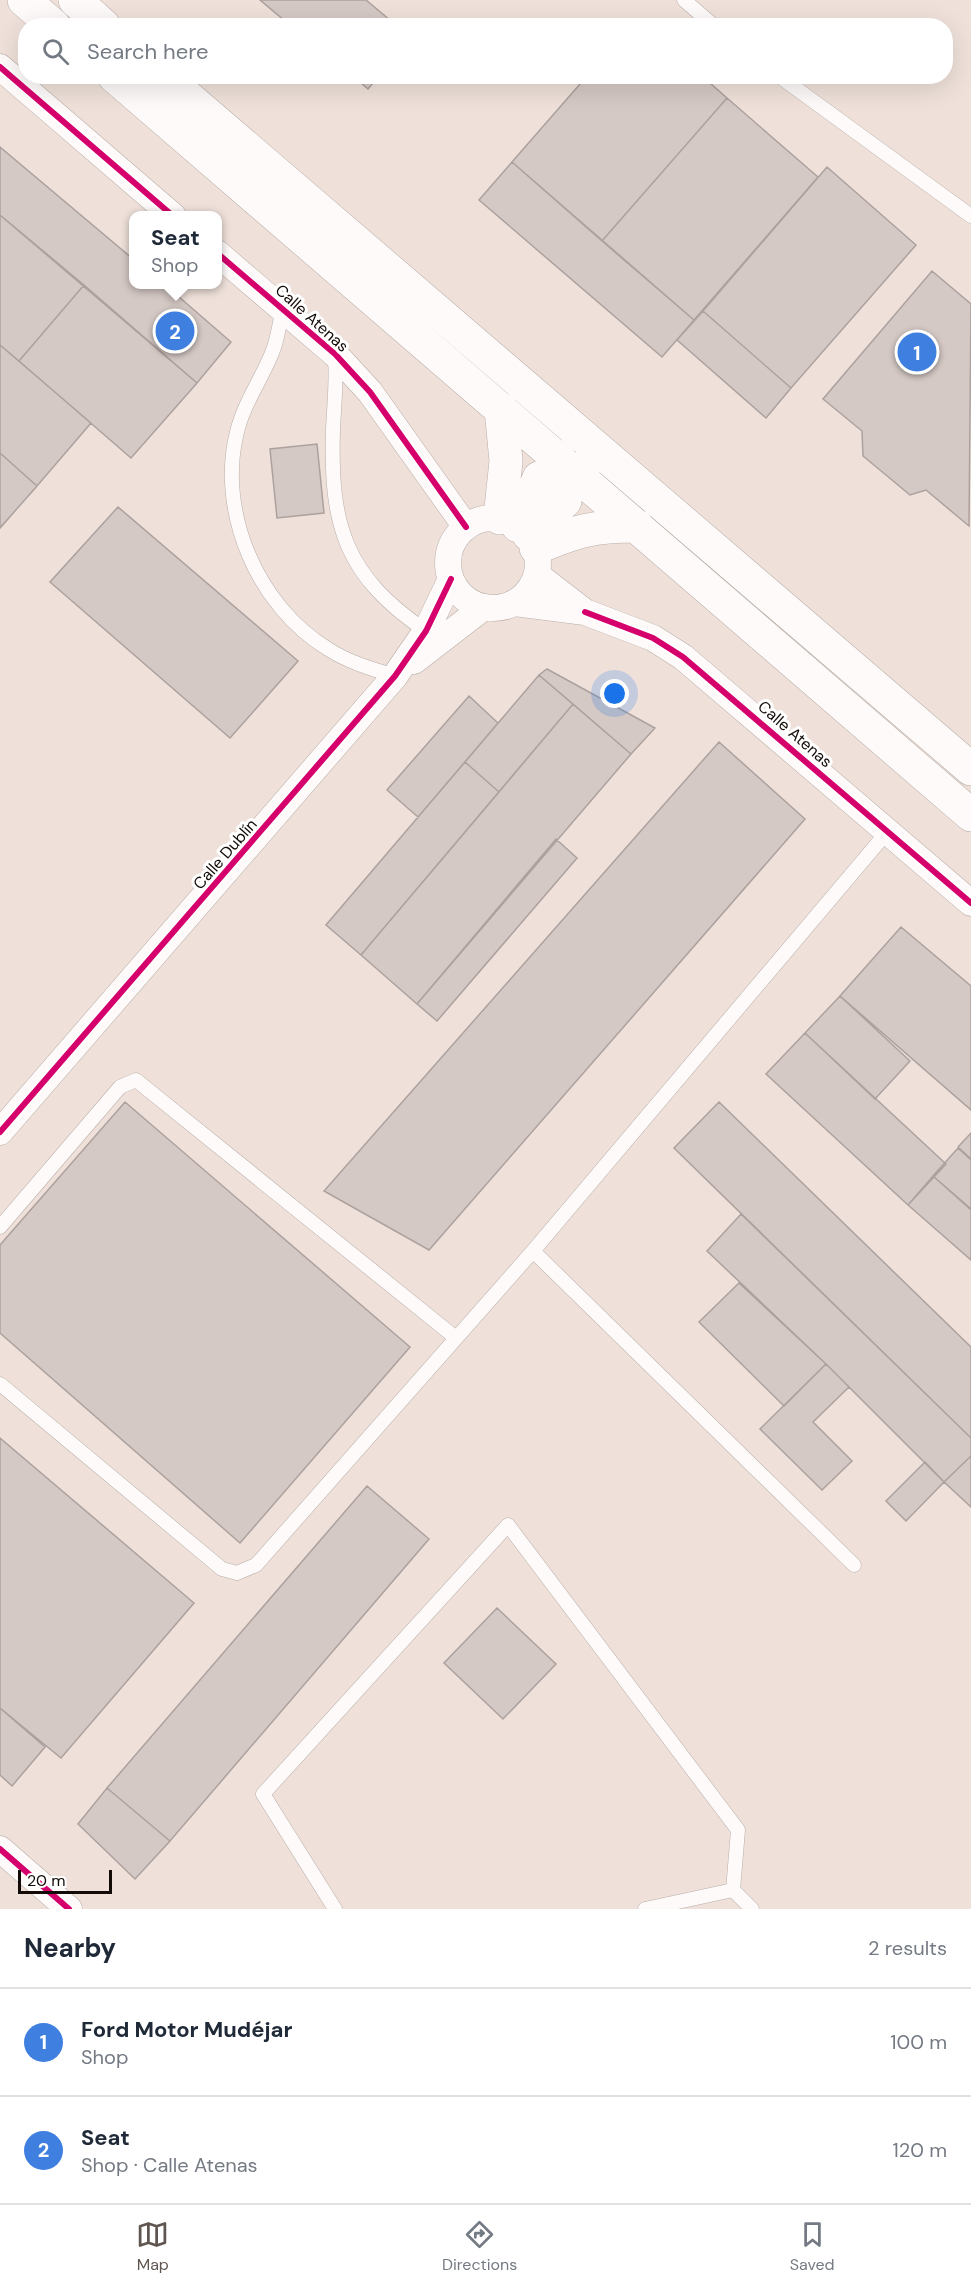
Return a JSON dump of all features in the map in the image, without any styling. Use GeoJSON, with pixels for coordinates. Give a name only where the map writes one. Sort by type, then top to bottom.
{"type":"FeatureCollection","features":[{"type":"Feature","properties":{"kind":"main road"},"geometry":{"type":"LineString","coordinates":[[24,0],[45,18]]}},
{"type":"Feature","properties":{"kind":"main road"},"geometry":{"type":"LineString","coordinates":[[75,0],[95,18]]}},
{"type":"Feature","properties":{"kind":"main road"},"geometry":{"type":"LineString","coordinates":[[123,84],[971,815]]}},
{"type":"Feature","properties":{"kind":"main road"},"geometry":{"type":"LineString","coordinates":[[172,84],[971,770]]}},
{"type":"Feature","properties":{"kind":"main road"},"geometry":{"type":"LineString","coordinates":[[305,199],[365,269],[509,394],[566,467],[565,501],[524,540]]}},
{"type":"Feature","properties":{"kind":"main road"},"geometry":{"type":"LineString","coordinates":[[501,409],[506,460],[524,540]]}},
{"type":"Feature","properties":{"kind":"main road"},"geometry":{"type":"LineString","coordinates":[[566,467],[599,474],[786,632],[934,737]]}},
{"type":"Feature","properties":{"kind":"main road"},"geometry":{"type":"LineString","coordinates":[[524,540],[563,536],[597,526],[637,526]]}},
{"type":"Feature","properties":{"kind":"street"},"geometry":{"type":"LineString","coordinates":[[0,67],[18,82]]}},
{"type":"Feature","properties":{"kind":"street"},"geometry":{"type":"LineString","coordinates":[[20,84],[168,211]]}},
{"type":"Feature","properties":{"kind":"street","name":"Calle Atenas"},"geometry":{"type":"LineString","coordinates":[[222,257],[335,354],[370,392],[465,527]]}},
{"type":"Feature","properties":{"kind":"street"},"geometry":{"type":"LineString","coordinates":[[524,540],[532,586],[515,603],[505,607],[484,607],[470,602],[458,592],[451,579],[448,565],[449,551],[465,527],[476,521],[524,540],[585,612]]}},
{"type":"Feature","properties":{"kind":"street","name":"Calle Dublín"},"geometry":{"type":"LineString","coordinates":[[0,1132],[395,676],[426,631],[451,579]]}},
{"type":"Feature","properties":{"kind":"street"},"geometry":{"type":"LineString","coordinates":[[515,603],[585,612]]}},
{"type":"Feature","properties":{"kind":"street","name":"Calle Dublín"},"geometry":{"type":"LineString","coordinates":[[395,676],[484,607]]}},
{"type":"Feature","properties":{"kind":"street","name":"Calle Atenas"},"geometry":{"type":"LineString","coordinates":[[585,612],[653,638],[683,657],[971,903]]}},
{"type":"Feature","properties":{"kind":"street"},"geometry":{"type":"LineString","coordinates":[[0,1849],[58,1906]]}},
{"type":"Feature","properties":{"kind":"lane"},"geometry":{"type":"LineString","coordinates":[[684,0],[705,18]]}},
{"type":"Feature","properties":{"kind":"lane"},"geometry":{"type":"LineString","coordinates":[[790,84],[971,216]]}},
{"type":"Feature","properties":{"kind":"lane"},"geometry":{"type":"LineString","coordinates":[[283,309],[272,354],[242,414],[233,449],[235,519],[242,542],[270,591],[286,613],[308,634],[328,649],[395,676]]}},
{"type":"Feature","properties":{"kind":"lane"},"geometry":{"type":"LineString","coordinates":[[335,354],[337,379],[332,460],[342,532],[354,561],[369,583],[390,605],[426,631]]}},
{"type":"Feature","properties":{"kind":"lane"},"geometry":{"type":"LineString","coordinates":[[0,1384],[222,1569],[237,1573],[256,1565],[533,1251],[888,831]]}},
{"type":"Feature","properties":{"kind":"lane"},"geometry":{"type":"LineString","coordinates":[[0,1227],[120,1087],[136,1080],[456,1338]]}},
{"type":"Feature","properties":{"kind":"lane"},"geometry":{"type":"LineString","coordinates":[[533,1251],[854,1565]]}},
{"type":"Feature","properties":{"kind":"lane"},"geometry":{"type":"LineString","coordinates":[[335,1909],[263,1794],[508,1525],[738,1830],[733,1890],[752,1909]]}},
{"type":"Feature","properties":{"kind":"lane"},"geometry":{"type":"LineString","coordinates":[[645,1909],[733,1890]]}},
{"type":"Feature","properties":{"kind":"building"},"geometry":{"type":"Polygon","coordinates":[[[260,0],[366,0],[387,18],[281,18],[260,0]]]}},
{"type":"Feature","properties":{"kind":"building"},"geometry":{"type":"Polygon","coordinates":[[[362,84],[372,84],[368,89],[362,84]]]}},
{"type":"Feature","properties":{"kind":"building"},"geometry":{"type":"Polygon","coordinates":[[[580,84],[711,84],[727,98],[602,241],[512,162],[580,84]]]}},
{"type":"Feature","properties":{"kind":"building"},"geometry":{"type":"Polygon","coordinates":[[[727,98],[818,177],[694,320],[602,241],[727,98]]]}},
{"type":"Feature","properties":{"kind":"building"},"geometry":{"type":"Polygon","coordinates":[[[0,147],[129,256],[129,289],[170,289],[231,342],[197,383],[0,215],[0,147]]]}},
{"type":"Feature","properties":{"kind":"building"},"geometry":{"type":"Polygon","coordinates":[[[512,162],[694,320],[662,357],[479,200],[512,162]]]}},
{"type":"Feature","properties":{"kind":"building"},"geometry":{"type":"Polygon","coordinates":[[[827,167],[916,245],[791,388],[703,311],[827,167]]]}},
{"type":"Feature","properties":{"kind":"building"},"geometry":{"type":"Polygon","coordinates":[[[0,215],[84,285],[19,361],[0,345],[0,215]]]}},
{"type":"Feature","properties":{"kind":"building"},"geometry":{"type":"Polygon","coordinates":[[[932,271],[971,304],[969,526],[926,490],[910,495],[863,456],[862,431],[823,399],[932,271]]]}},
{"type":"Feature","properties":{"kind":"building"},"geometry":{"type":"Polygon","coordinates":[[[84,285],[197,383],[131,458],[19,361],[84,285]]]}},
{"type":"Feature","properties":{"kind":"building"},"geometry":{"type":"Polygon","coordinates":[[[703,311],[791,388],[766,418],[677,340],[703,311]]]}},
{"type":"Feature","properties":{"kind":"building"},"geometry":{"type":"Polygon","coordinates":[[[0,345],[91,423],[37,486],[0,453],[0,345]]]}},
{"type":"Feature","properties":{"kind":"building"},"geometry":{"type":"Polygon","coordinates":[[[317,444],[324,513],[277,518],[270,449],[317,444]]]}},
{"type":"Feature","properties":{"kind":"building"},"geometry":{"type":"Polygon","coordinates":[[[0,453],[37,486],[0,528],[0,453]]]}},
{"type":"Feature","properties":{"kind":"building"},"geometry":{"type":"Polygon","coordinates":[[[118,507],[298,661],[230,738],[50,582],[118,507]]]}},
{"type":"Feature","properties":{"kind":"building"},"geometry":{"type":"Polygon","coordinates":[[[547,669],[655,728],[631,754],[539,675],[547,669]]]}},
{"type":"Feature","properties":{"kind":"building"},"geometry":{"type":"Polygon","coordinates":[[[539,675],[573,704],[499,792],[465,762],[539,675]]]}},
{"type":"Feature","properties":{"kind":"building"},"geometry":{"type":"Polygon","coordinates":[[[469,696],[498,723],[418,817],[387,790],[469,696]]]}},
{"type":"Feature","properties":{"kind":"building"},"geometry":{"type":"Polygon","coordinates":[[[573,704],[631,754],[417,1004],[361,955],[573,704]]]}},
{"type":"Feature","properties":{"kind":"building"},"geometry":{"type":"Polygon","coordinates":[[[719,742],[805,819],[429,1250],[324,1191],[719,742]]]}},
{"type":"Feature","properties":{"kind":"building"},"geometry":{"type":"Polygon","coordinates":[[[465,762],[499,792],[361,955],[326,925],[465,762]]]}},
{"type":"Feature","properties":{"kind":"building"},"geometry":{"type":"Polygon","coordinates":[[[556,839],[577,858],[437,1021],[417,1004],[556,839]]]}},
{"type":"Feature","properties":{"kind":"building"},"geometry":{"type":"Polygon","coordinates":[[[901,927],[971,986],[971,1110],[840,996],[901,927]]]}},
{"type":"Feature","properties":{"kind":"building"},"geometry":{"type":"Polygon","coordinates":[[[840,996],[910,1061],[875,1099],[805,1033],[840,996]]]}},
{"type":"Feature","properties":{"kind":"building"},"geometry":{"type":"Polygon","coordinates":[[[805,1033],[946,1164],[908,1205],[766,1074],[805,1033]]]}},
{"type":"Feature","properties":{"kind":"building"},"geometry":{"type":"Polygon","coordinates":[[[125,1102],[410,1347],[240,1543],[0,1333],[0,1245],[125,1102]]]}},
{"type":"Feature","properties":{"kind":"building"},"geometry":{"type":"Polygon","coordinates":[[[719,1102],[971,1347],[971,1438],[674,1148],[719,1102]]]}},
{"type":"Feature","properties":{"kind":"building"},"geometry":{"type":"Polygon","coordinates":[[[971,1133],[971,1159],[958,1147],[971,1133]]]}},
{"type":"Feature","properties":{"kind":"building"},"geometry":{"type":"Polygon","coordinates":[[[958,1148],[971,1160],[971,1209],[933,1176],[958,1148]]]}},
{"type":"Feature","properties":{"kind":"building"},"geometry":{"type":"Polygon","coordinates":[[[933,1176],[971,1210],[971,1260],[908,1205],[933,1176]]]}},
{"type":"Feature","properties":{"kind":"building"},"geometry":{"type":"Polygon","coordinates":[[[741,1214],[971,1438],[971,1456],[944,1482],[826,1364],[707,1251],[741,1214]]]}},
{"type":"Feature","properties":{"kind":"building"},"geometry":{"type":"Polygon","coordinates":[[[739,1283],[826,1364],[784,1406],[699,1322],[739,1283]]]}},
{"type":"Feature","properties":{"kind":"building"},"geometry":{"type":"Polygon","coordinates":[[[826,1364],[849,1387],[813,1422],[852,1461],[822,1490],[760,1429],[826,1364]]]}},
{"type":"Feature","properties":{"kind":"building"},"geometry":{"type":"Polygon","coordinates":[[[0,1438],[194,1603],[61,1758],[0,1708],[0,1438]]]}},
{"type":"Feature","properties":{"kind":"building"},"geometry":{"type":"Polygon","coordinates":[[[971,1456],[971,1507],[944,1482],[971,1456]]]}},
{"type":"Feature","properties":{"kind":"building"},"geometry":{"type":"Polygon","coordinates":[[[925,1462],[944,1482],[906,1521],[886,1501],[925,1462]]]}},
{"type":"Feature","properties":{"kind":"building"},"geometry":{"type":"Polygon","coordinates":[[[367,1486],[429,1539],[170,1841],[107,1788],[367,1486]]]}},
{"type":"Feature","properties":{"kind":"building"},"geometry":{"type":"Polygon","coordinates":[[[497,1608],[556,1664],[503,1719],[444,1663],[497,1608]]]}},
{"type":"Feature","properties":{"kind":"building"},"geometry":{"type":"Polygon","coordinates":[[[0,1708],[45,1747],[12,1786],[0,1775],[0,1708]]]}},
{"type":"Feature","properties":{"kind":"building"},"geometry":{"type":"Polygon","coordinates":[[[107,1788],[170,1841],[135,1879],[78,1824],[107,1788]]]}},
{"type":"Feature","properties":{"kind":"cycle path"},"geometry":{"type":"LineString","coordinates":[[0,67],[18,83]]}},
{"type":"Feature","properties":{"kind":"cycle path"},"geometry":{"type":"LineString","coordinates":[[20,84],[167,211]]}},
{"type":"Feature","properties":{"kind":"cycle path"},"geometry":{"type":"LineString","coordinates":[[222,257],[335,354],[370,392],[466,527]]}},
{"type":"Feature","properties":{"kind":"cycle path"},"geometry":{"type":"LineString","coordinates":[[0,1132],[395,676],[426,631],[451,579]]}},
{"type":"Feature","properties":{"kind":"cycle path"},"geometry":{"type":"LineString","coordinates":[[585,612],[653,638],[683,657],[971,903]]}},
{"type":"Feature","properties":{"kind":"cycle path"},"geometry":{"type":"LineString","coordinates":[[0,1849],[69,1909]]}},
{"type":"Feature","properties":{"kind":"place","name":"Seat"},"geometry":{"type":"Point","coordinates":[175,331]}},
{"type":"Feature","properties":{"kind":"place","name":"Ford Motor Mudéjar"},"geometry":{"type":"Point","coordinates":[917,352]}}]}
